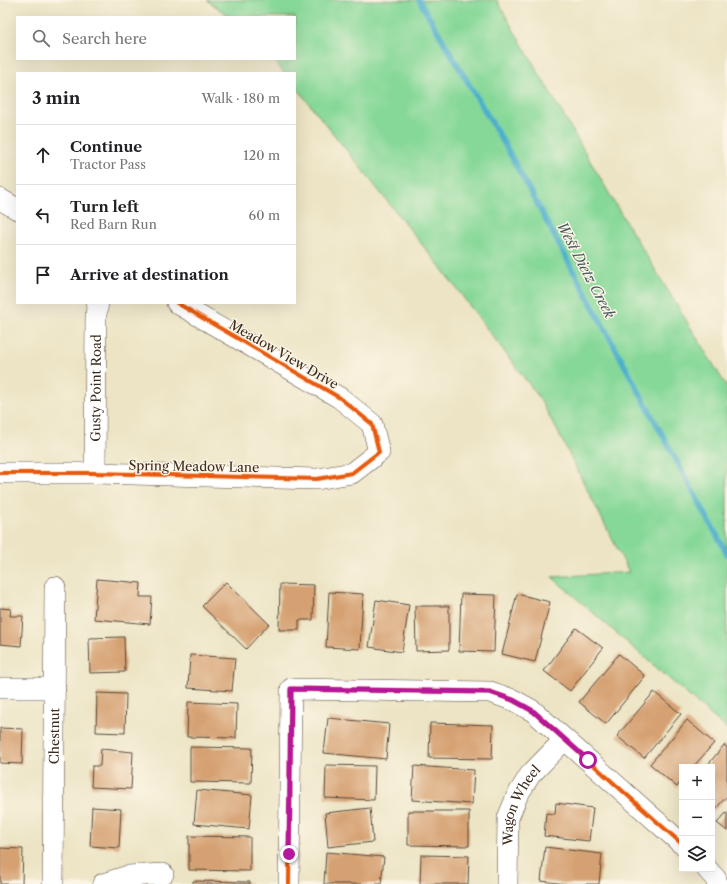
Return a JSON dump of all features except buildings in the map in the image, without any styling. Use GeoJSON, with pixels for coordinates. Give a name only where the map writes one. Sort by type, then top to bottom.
{"type":"FeatureCollection","features":[{"type":"Feature","properties":{"kind":"street"},"geometry":{"type":"LineString","coordinates":[[0,199],[16,208]]}},
{"type":"Feature","properties":{"kind":"street","name":"Gusty Point Road"},"geometry":{"type":"LineString","coordinates":[[95,473],[96,314],[98,304]]}},
{"type":"Feature","properties":{"kind":"street","name":"Meadow View Drive"},"geometry":{"type":"LineString","coordinates":[[179,304],[340,398],[372,424],[379,452]]}},
{"type":"Feature","properties":{"kind":"street","name":"Spring Meadow Lane"},"geometry":{"type":"LineString","coordinates":[[0,473],[95,473],[316,479],[352,473],[379,452]]}},
{"type":"Feature","properties":{"kind":"street","name":"Chestnut"},"geometry":{"type":"LineString","coordinates":[[53,884],[55,588]]}},
{"type":"Feature","properties":{"kind":"street"},"geometry":{"type":"LineString","coordinates":[[0,688],[54,688]]}},
{"type":"Feature","properties":{"kind":"street"},"geometry":{"type":"LineString","coordinates":[[289,884],[291,689],[490,692],[513,700],[533,711],[679,841]]}},
{"type":"Feature","properties":{"kind":"street","name":"Wagon Wheel"},"geometry":{"type":"LineString","coordinates":[[507,884],[508,818],[511,810],[517,796],[530,775],[564,740]]}},
{"type":"Feature","properties":{"kind":"street"},"geometry":{"type":"LineString","coordinates":[[709,872],[716,880],[717,884]]}},
{"type":"Feature","properties":{"kind":"street"},"geometry":{"type":"LineString","coordinates":[[103,884],[128,876],[163,874]]}},
{"type":"Feature","properties":{"kind":"green space"},"geometry":{"type":"Polygon","coordinates":[[[207,0],[497,0],[624,219],[727,387],[727,729],[552,577],[629,572],[558,432],[538,396],[444,272],[296,87],[296,72],[283,72],[274,60],[296,60],[296,16],[229,16],[207,0]]]}},
{"type":"Feature","properties":{"kind":"waterway","name":"West Dietz Creek"},"geometry":{"type":"LineString","coordinates":[[419,0],[505,145],[727,554]]}},
{"type":"Feature","properties":{"kind":"cycle path"},"geometry":{"type":"LineString","coordinates":[[0,473],[95,473],[317,479],[352,473],[379,452],[372,424],[340,398],[179,304]]}},
{"type":"Feature","properties":{"kind":"cycle path"},"geometry":{"type":"LineString","coordinates":[[289,884],[291,689],[490,692],[513,700],[533,711],[679,841]]}},
{"type":"Feature","properties":{"kind":"route"},"geometry":{"type":"LineString","coordinates":[[289,854],[291,689],[490,692],[513,700],[533,711],[588,760]]}}]}
